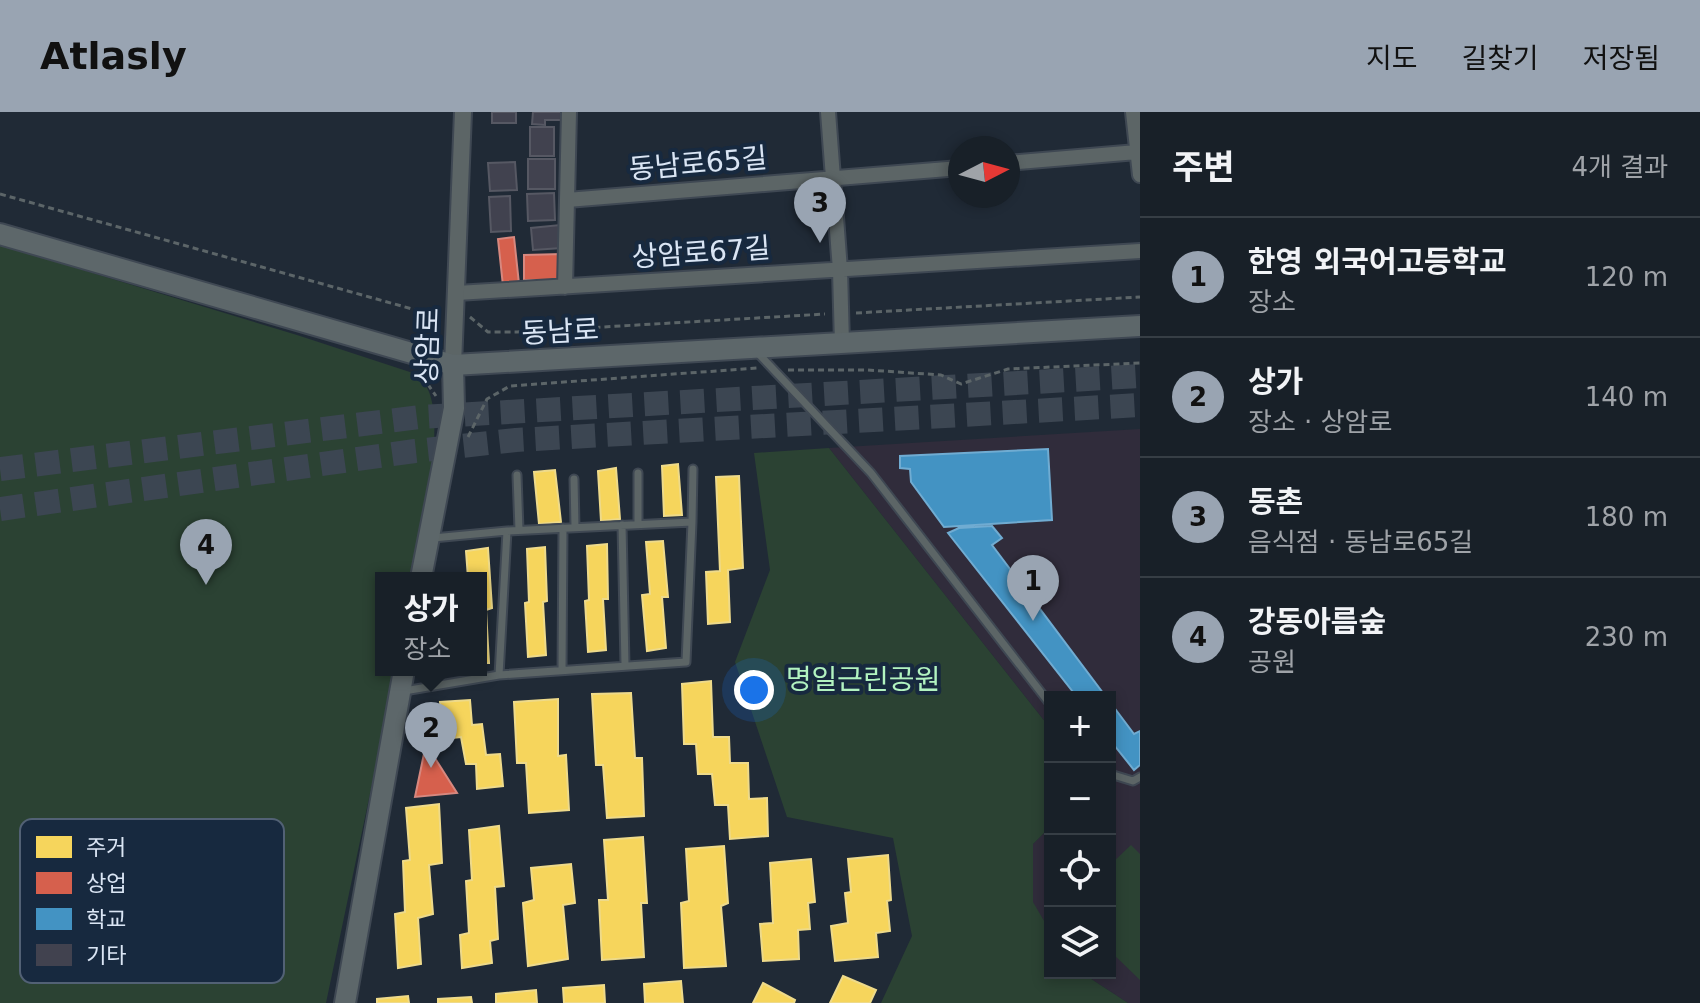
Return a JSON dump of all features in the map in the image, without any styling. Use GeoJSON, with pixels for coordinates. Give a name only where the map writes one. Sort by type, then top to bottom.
{"type":"FeatureCollection","features":[{"type":"Feature","properties":{"kind":"main road","name":"동남로"},"geometry":{"type":"LineString","coordinates":[[0,234],[453,365],[1140,326]]}},
{"type":"Feature","properties":{"kind":"main road","name":"상암로"},"geometry":{"type":"LineString","coordinates":[[422,572],[454,408],[453,365]]}},
{"type":"Feature","properties":{"kind":"main road"},"geometry":{"type":"LineString","coordinates":[[345,1003],[403,676]]}},
{"type":"Feature","properties":{"kind":"street","name":"상암로"},"geometry":{"type":"LineString","coordinates":[[453,365],[463,112]]}},
{"type":"Feature","properties":{"kind":"street"},"geometry":{"type":"LineString","coordinates":[[565,287],[569,112]]}},
{"type":"Feature","properties":{"kind":"street"},"geometry":{"type":"LineString","coordinates":[[828,112],[840,270],[842,344]]}},
{"type":"Feature","properties":{"kind":"street"},"geometry":{"type":"LineString","coordinates":[[1133,112],[1140,175]]}},
{"type":"Feature","properties":{"kind":"street"},"geometry":{"type":"LineString","coordinates":[[1020,162],[1137,152]]}},
{"type":"Feature","properties":{"kind":"street","name":"동남로65길"},"geometry":{"type":"LineString","coordinates":[[567,200],[948,169]]}},
{"type":"Feature","properties":{"kind":"street","name":"상암로67길"},"geometry":{"type":"LineString","coordinates":[[457,293],[1140,251]]}},
{"type":"Feature","properties":{"kind":"lane"},"geometry":{"type":"LineString","coordinates":[[754,349],[871,473],[1044,696]]}},
{"type":"Feature","properties":{"kind":"lane"},"geometry":{"type":"LineString","coordinates":[[402,691],[499,675],[686,662],[693,469]]}},
{"type":"Feature","properties":{"kind":"lane"},"geometry":{"type":"LineString","coordinates":[[638,473],[638,524]]}},
{"type":"Feature","properties":{"kind":"lane"},"geometry":{"type":"LineString","coordinates":[[517,475],[519,530]]}},
{"type":"Feature","properties":{"kind":"lane"},"geometry":{"type":"LineString","coordinates":[[574,479],[575,527]]}},
{"type":"Feature","properties":{"kind":"lane"},"geometry":{"type":"LineString","coordinates":[[433,538],[519,530],[692,522]]}},
{"type":"Feature","properties":{"kind":"lane"},"geometry":{"type":"LineString","coordinates":[[622,525],[625,665]]}},
{"type":"Feature","properties":{"kind":"lane"},"geometry":{"type":"LineString","coordinates":[[562,670],[563,528]]}},
{"type":"Feature","properties":{"kind":"lane"},"geometry":{"type":"LineString","coordinates":[[499,675],[507,531]]}},
{"type":"Feature","properties":{"kind":"lane"},"geometry":{"type":"LineString","coordinates":[[1116,776],[1133,781],[1140,777]]}},
{"type":"Feature","properties":{"kind":"path"},"geometry":{"type":"LineString","coordinates":[[0,194],[423,312],[473,318],[488,332],[517,332]]}},
{"type":"Feature","properties":{"kind":"path"},"geometry":{"type":"LineString","coordinates":[[497,393],[510,386],[766,368],[941,375],[961,384],[1008,369],[1140,363]]}},
{"type":"Feature","properties":{"kind":"path"},"geometry":{"type":"LineString","coordinates":[[422,374],[436,397]]}},
{"type":"Feature","properties":{"kind":"shaded area"},"geometry":{"type":"Polygon","coordinates":[[[1140,429],[1140,1003],[1128,1003],[1091,979],[1116,979],[1116,691],[1044,691],[1044,720],[829,448],[1140,429]]]}},
{"type":"Feature","properties":{"kind":"shaded area"},"geometry":{"type":"Polygon","coordinates":[[[1044,833],[1044,921],[1033,903],[1033,844],[1044,833]]]}},
{"type":"Feature","properties":{"kind":"green space"},"geometry":{"type":"Polygon","coordinates":[[[0,245],[419,375],[431,398],[434,438],[414,572],[375,572],[375,676],[395,676],[326,1003],[0,1003],[0,245]]]}},
{"type":"Feature","properties":{"kind":"green space","name":"명일근린공원"},"geometry":{"type":"Polygon","coordinates":[[[829,448],[1044,720],[1044,833],[1033,844],[1033,902],[1044,921],[1044,979],[1091,979],[1128,1003],[881,1003],[912,936],[893,838],[787,817],[735,662],[770,570],[754,453],[829,448]]]}},
{"type":"Feature","properties":{"kind":"green space"},"geometry":{"type":"Polygon","coordinates":[[[1131,845],[1140,854],[1140,980],[1116,957],[1116,859],[1131,845]]]}},
{"type":"Feature","properties":{"kind":"building: 주거"},"geometry":{"type":"Polygon","coordinates":[[[678,464],[682,515],[664,516],[662,466],[678,464]]]}},
{"type":"Feature","properties":{"kind":"building: 주거"},"geometry":{"type":"Polygon","coordinates":[[[616,468],[620,519],[601,521],[598,471],[616,468]]]}},
{"type":"Feature","properties":{"kind":"building: 주거"},"geometry":{"type":"Polygon","coordinates":[[[555,470],[561,522],[539,524],[534,472],[555,470]]]}},
{"type":"Feature","properties":{"kind":"building: 주거"},"geometry":{"type":"Polygon","coordinates":[[[739,476],[743,568],[728,570],[730,622],[708,624],[706,572],[720,571],[716,477],[739,476]]]}},
{"type":"Feature","properties":{"kind":"building: 주거"},"geometry":{"type":"Polygon","coordinates":[[[663,541],[668,597],[662,597],[666,648],[647,651],[642,595],[650,594],[646,542],[663,541]]]}},
{"type":"Feature","properties":{"kind":"building: 주거"},"geometry":{"type":"Polygon","coordinates":[[[607,544],[608,599],[603,599],[606,650],[588,652],[585,601],[589,600],[587,546],[607,544]]]}},
{"type":"Feature","properties":{"kind":"building: 주거"},"geometry":{"type":"Polygon","coordinates":[[[545,547],[547,601],[543,602],[546,655],[528,657],[525,603],[529,602],[527,549],[545,547]]]}},
{"type":"Feature","properties":{"kind":"building: 주거"},"geometry":{"type":"Polygon","coordinates":[[[488,548],[492,608],[487,610],[487,572],[468,572],[466,551],[488,548]]]}},
{"type":"Feature","properties":{"kind":"building: 주거"},"geometry":{"type":"Polygon","coordinates":[[[711,681],[713,737],[729,737],[730,763],[748,763],[749,799],[767,798],[768,836],[730,839],[728,805],[715,805],[712,774],[698,774],[696,744],[684,744],[682,684],[711,681]]]}},
{"type":"Feature","properties":{"kind":"building: 주거"},"geometry":{"type":"Polygon","coordinates":[[[631,693],[635,758],[642,758],[644,816],[607,818],[603,765],[596,765],[592,694],[631,693]]]}},
{"type":"Feature","properties":{"kind":"building: 주거"},"geometry":{"type":"Polygon","coordinates":[[[558,699],[558,756],[566,755],[569,810],[529,813],[526,763],[517,763],[514,702],[558,699]]]}},
{"type":"Feature","properties":{"kind":"building: 주거"},"geometry":{"type":"Polygon","coordinates":[[[470,700],[472,725],[482,724],[486,755],[500,754],[503,786],[477,789],[476,764],[466,764],[461,737],[444,739],[440,702],[470,700]]]}},
{"type":"Feature","properties":{"kind":"building: 주거"},"geometry":{"type":"Polygon","coordinates":[[[439,804],[442,863],[429,865],[433,914],[418,918],[421,964],[398,968],[395,914],[405,912],[403,861],[410,860],[406,808],[439,804]]]}},
{"type":"Feature","properties":{"kind":"building: 주거"},"geometry":{"type":"Polygon","coordinates":[[[499,826],[504,886],[495,887],[498,939],[490,941],[492,963],[462,968],[460,935],[469,933],[466,881],[472,880],[469,830],[499,826]]]}},
{"type":"Feature","properties":{"kind":"building: 주거"},"geometry":{"type":"Polygon","coordinates":[[[643,837],[647,903],[641,903],[644,957],[602,960],[599,900],[608,900],[604,840],[643,837]]]}},
{"type":"Feature","properties":{"kind":"building: 주거"},"geometry":{"type":"Polygon","coordinates":[[[724,846],[728,903],[721,906],[726,966],[684,968],[681,903],[689,901],[686,849],[724,846]]]}},
{"type":"Feature","properties":{"kind":"building: 주거"},"geometry":{"type":"Polygon","coordinates":[[[888,855],[890,931],[876,933],[878,957],[835,961],[831,926],[848,923],[845,893],[851,892],[848,859],[888,855]]]}},
{"type":"Feature","properties":{"kind":"building: 주거"},"geometry":{"type":"Polygon","coordinates":[[[811,859],[815,902],[808,903],[810,929],[798,930],[799,959],[763,961],[760,924],[773,923],[770,863],[811,859]]]}},
{"type":"Feature","properties":{"kind":"building: 주거"},"geometry":{"type":"Polygon","coordinates":[[[571,864],[575,903],[563,905],[568,959],[528,966],[523,903],[534,900],[531,868],[571,864]]]}},
{"type":"Feature","properties":{"kind":"building: 주거"},"geometry":{"type":"Polygon","coordinates":[[[843,976],[876,990],[870,1003],[830,1003],[843,976]]]}},
{"type":"Feature","properties":{"kind":"building: 주거"},"geometry":{"type":"Polygon","coordinates":[[[681,981],[683,1003],[645,1003],[644,984],[681,981]]]}},
{"type":"Feature","properties":{"kind":"building: 주거"},"geometry":{"type":"Polygon","coordinates":[[[763,983],[795,1000],[794,1003],[753,1003],[763,983]]]}},
{"type":"Feature","properties":{"kind":"building: 주거"},"geometry":{"type":"Polygon","coordinates":[[[604,985],[605,1003],[564,1003],[563,988],[604,985]]]}},
{"type":"Feature","properties":{"kind":"building: 주거"},"geometry":{"type":"Polygon","coordinates":[[[536,990],[537,1003],[496,1003],[496,994],[536,990]]]}},
{"type":"Feature","properties":{"kind":"building: 주거"},"geometry":{"type":"Polygon","coordinates":[[[408,996],[409,1003],[377,1003],[377,999],[408,996]]]}},
{"type":"Feature","properties":{"kind":"building: 주거"},"geometry":{"type":"Polygon","coordinates":[[[471,997],[472,1003],[438,1003],[438,999],[471,997]]]}},
{"type":"Feature","properties":{"kind":"building: 상업"},"geometry":{"type":"Polygon","coordinates":[[[514,237],[519,284],[503,286],[498,239],[514,237]]]}},
{"type":"Feature","properties":{"kind":"building: 상업"},"geometry":{"type":"Polygon","coordinates":[[[562,254],[563,280],[524,280],[524,255],[562,254]]]}},
{"type":"Feature","properties":{"kind":"building: 상업"},"geometry":{"type":"Polygon","coordinates":[[[426,744],[457,793],[415,797],[426,744]]]}},
{"type":"Feature","properties":{"kind":"building: 학교"},"geometry":{"type":"Polygon","coordinates":[[[1048,449],[1052,520],[944,527],[911,482],[910,469],[900,468],[900,456],[1048,449]]]}},
{"type":"Feature","properties":{"kind":"building: 학교"},"geometry":{"type":"Polygon","coordinates":[[[992,526],[1002,538],[992,545],[1102,691],[1072,691],[948,533],[959,528],[992,526]]]}},
{"type":"Feature","properties":{"kind":"building: 학교"},"geometry":{"type":"Polygon","coordinates":[[[1116,710],[1134,734],[1140,731],[1140,765],[1134,770],[1116,748],[1116,710]]]}},
{"type":"Feature","properties":{"kind":"building: 기타"},"geometry":{"type":"Polygon","coordinates":[[[492,112],[516,112],[516,123],[492,123],[492,112]]]}},
{"type":"Feature","properties":{"kind":"building: 기타"},"geometry":{"type":"Polygon","coordinates":[[[533,112],[563,112],[563,120],[545,120],[545,125],[532,124],[533,112]]]}},
{"type":"Feature","properties":{"kind":"building: 기타"},"geometry":{"type":"Polygon","coordinates":[[[530,127],[554,127],[554,156],[530,156],[530,127]]]}},
{"type":"Feature","properties":{"kind":"building: 기타"},"geometry":{"type":"Polygon","coordinates":[[[528,159],[555,159],[555,189],[528,189],[528,159]]]}},
{"type":"Feature","properties":{"kind":"building: 기타"},"geometry":{"type":"Polygon","coordinates":[[[515,162],[517,190],[490,191],[488,163],[515,162]]]}},
{"type":"Feature","properties":{"kind":"building: 기타"},"geometry":{"type":"Polygon","coordinates":[[[554,193],[555,220],[528,221],[527,194],[554,193]]]}},
{"type":"Feature","properties":{"kind":"building: 기타"},"geometry":{"type":"Polygon","coordinates":[[[510,196],[511,231],[491,232],[489,197],[510,196]]]}},
{"type":"Feature","properties":{"kind":"building: 기타"},"geometry":{"type":"Polygon","coordinates":[[[560,225],[562,248],[533,250],[531,228],[560,225]]]}},
{"type":"Feature","properties":{"kind":"tunnel"},"geometry":{"type":"LineString","coordinates":[[0,469],[420,417],[1140,376]]}},
{"type":"Feature","properties":{"kind":"tunnel"},"geometry":{"type":"LineString","coordinates":[[0,509],[415,451],[516,440],[1140,405]]}},
{"type":"Feature","properties":{"kind":"place","name":"동촌"},"geometry":{"type":"Point","coordinates":[820,243]}},
{"type":"Feature","properties":{"kind":"place","name":"강동아름숲"},"geometry":{"type":"Point","coordinates":[206,585]}},
{"type":"Feature","properties":{"kind":"place","name":"한영 외국어고등학교"},"geometry":{"type":"Point","coordinates":[1033,621]}},
{"type":"Feature","properties":{"kind":"place","name":"상가"},"geometry":{"type":"Point","coordinates":[431,768]}}]}
